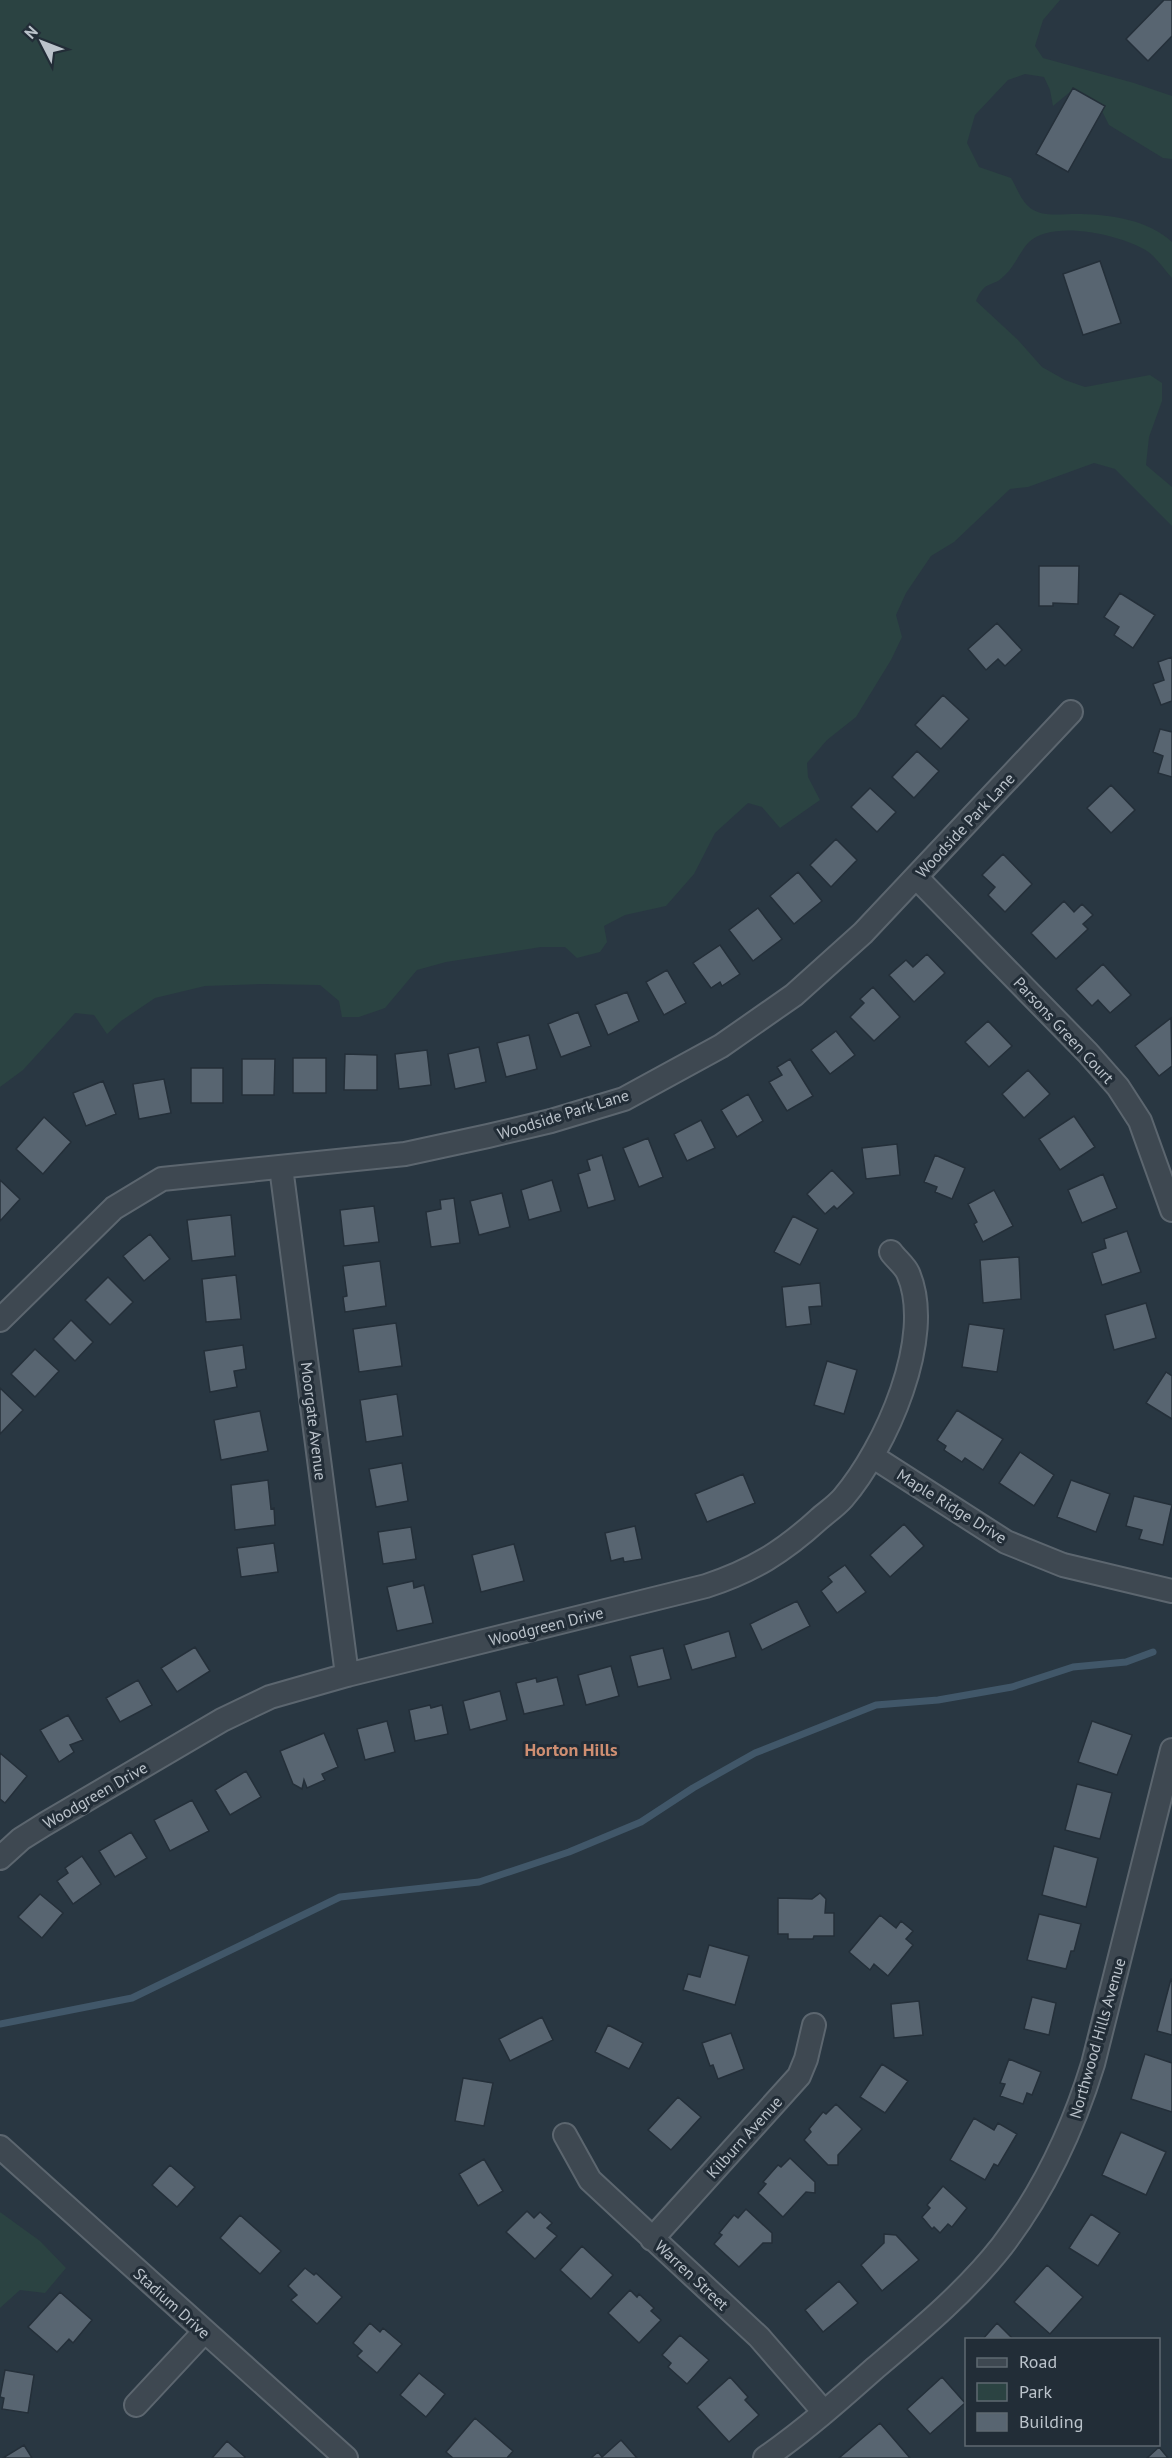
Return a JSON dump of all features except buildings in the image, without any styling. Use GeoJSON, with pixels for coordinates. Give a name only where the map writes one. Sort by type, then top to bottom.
{"type":"FeatureCollection","features":[{"type":"Feature","properties":{"kind":"street","name":"Woodside Park Lane"},"geometry":{"type":"LineString","coordinates":[[0,1320],[114,1208],[162,1179],[405,1154],[550,1121],[624,1099],[721,1046],[794,995],[863,933],[1071,712]]}},
{"type":"Feature","properties":{"kind":"street","name":"Parsons Green Court"},"geometry":{"type":"LineString","coordinates":[[916,878],[1088,1053],[1118,1087],[1140,1121],[1172,1210]]}},
{"type":"Feature","properties":{"kind":"street","name":"Moorgate Avenue"},"geometry":{"type":"LineString","coordinates":[[281,1167],[347,1675]]}},
{"type":"Feature","properties":{"kind":"street","name":"Woodgreen Drive"},"geometry":{"type":"LineString","coordinates":[[0,1858],[21,1839],[37,1829],[222,1720],[270,1697],[347,1675],[706,1586],[735,1577],[790,1546],[843,1498],[872,1456],[894,1415],[914,1350],[916,1323],[914,1293],[908,1271],[891,1252]]}},
{"type":"Feature","properties":{"kind":"street","name":"Maple Ridge Drive"},"geometry":{"type":"LineString","coordinates":[[872,1456],[1006,1542],[1063,1565],[1172,1591]]}},
{"type":"Feature","properties":{"kind":"street","name":"Northwood Hills Avenue"},"geometry":{"type":"LineString","coordinates":[[765,2458],[824,2412],[922,2327],[976,2276],[1017,2225],[1056,2162],[1080,2109],[1093,2064],[1172,1750]]}},
{"type":"Feature","properties":{"kind":"street","name":"Kilburn Avenue"},"geometry":{"type":"LineString","coordinates":[[652,2238],[799,2076],[806,2059],[814,2025]]}},
{"type":"Feature","properties":{"kind":"street","name":"Warren Street"},"geometry":{"type":"LineString","coordinates":[[565,2135],[590,2180],[759,2337],[824,2412]]}},
{"type":"Feature","properties":{"kind":"street","name":"Stadium Drive"},"geometry":{"type":"LineString","coordinates":[[0,2147],[346,2458]]}},
{"type":"Feature","properties":{"kind":"street"},"geometry":{"type":"LineString","coordinates":[[136,2405],[204,2332]]}},
{"type":"Feature","properties":{"kind":"green space"},"geometry":{"type":"Polygon","coordinates":[[[0,0],[1060,0],[1043,20],[1035,46],[1043,58],[1172,96],[1172,159],[1163,158],[1109,125],[1102,111],[1085,96],[1070,92],[1053,106],[1050,90],[1044,77],[1025,74],[1008,80],[975,115],[967,143],[979,167],[1011,178],[1023,200],[1033,210],[1046,214],[1118,217],[1152,228],[1163,235],[1172,242],[1172,278],[1157,260],[1136,245],[1088,232],[1054,231],[1040,235],[1029,242],[1009,271],[996,282],[986,286],[976,301],[1018,340],[1042,367],[1065,380],[1085,387],[1150,375],[1162,383],[1162,401],[1149,437],[1146,465],[1172,487],[1172,526],[1115,469],[1094,463],[1028,487],[1010,489],[954,542],[931,556],[906,593],[896,615],[902,637],[891,660],[856,717],[827,740],[807,763],[808,777],[820,800],[780,828],[762,807],[748,803],[715,833],[694,874],[666,906],[625,915],[604,926],[607,942],[600,952],[577,958],[565,947],[541,947],[446,962],[417,970],[385,1008],[359,1017],[342,1017],[339,1001],[320,985],[263,984],[205,986],[155,998],[121,1021],[107,1034],[94,1015],[75,1013],[23,1070],[0,1087],[0,0]]]}},
{"type":"Feature","properties":{"kind":"green space"},"geometry":{"type":"Polygon","coordinates":[[[0,2212],[40,2241],[66,2268],[45,2293],[20,2290],[0,2308],[0,2212]]]}},
{"type":"Feature","properties":{"kind":"waterway"},"geometry":{"type":"LineString","coordinates":[[0,2024],[132,1998],[340,1897],[479,1882],[569,1852],[641,1822],[693,1788],[755,1753],[876,1705],[938,1700],[1012,1687],[1073,1667],[1126,1662],[1153,1652]]}},
{"type":"Feature","properties":{"kind":"district","name":"Horton Hills"},"geometry":{"type":"Point","coordinates":[571,1750]}}]}
